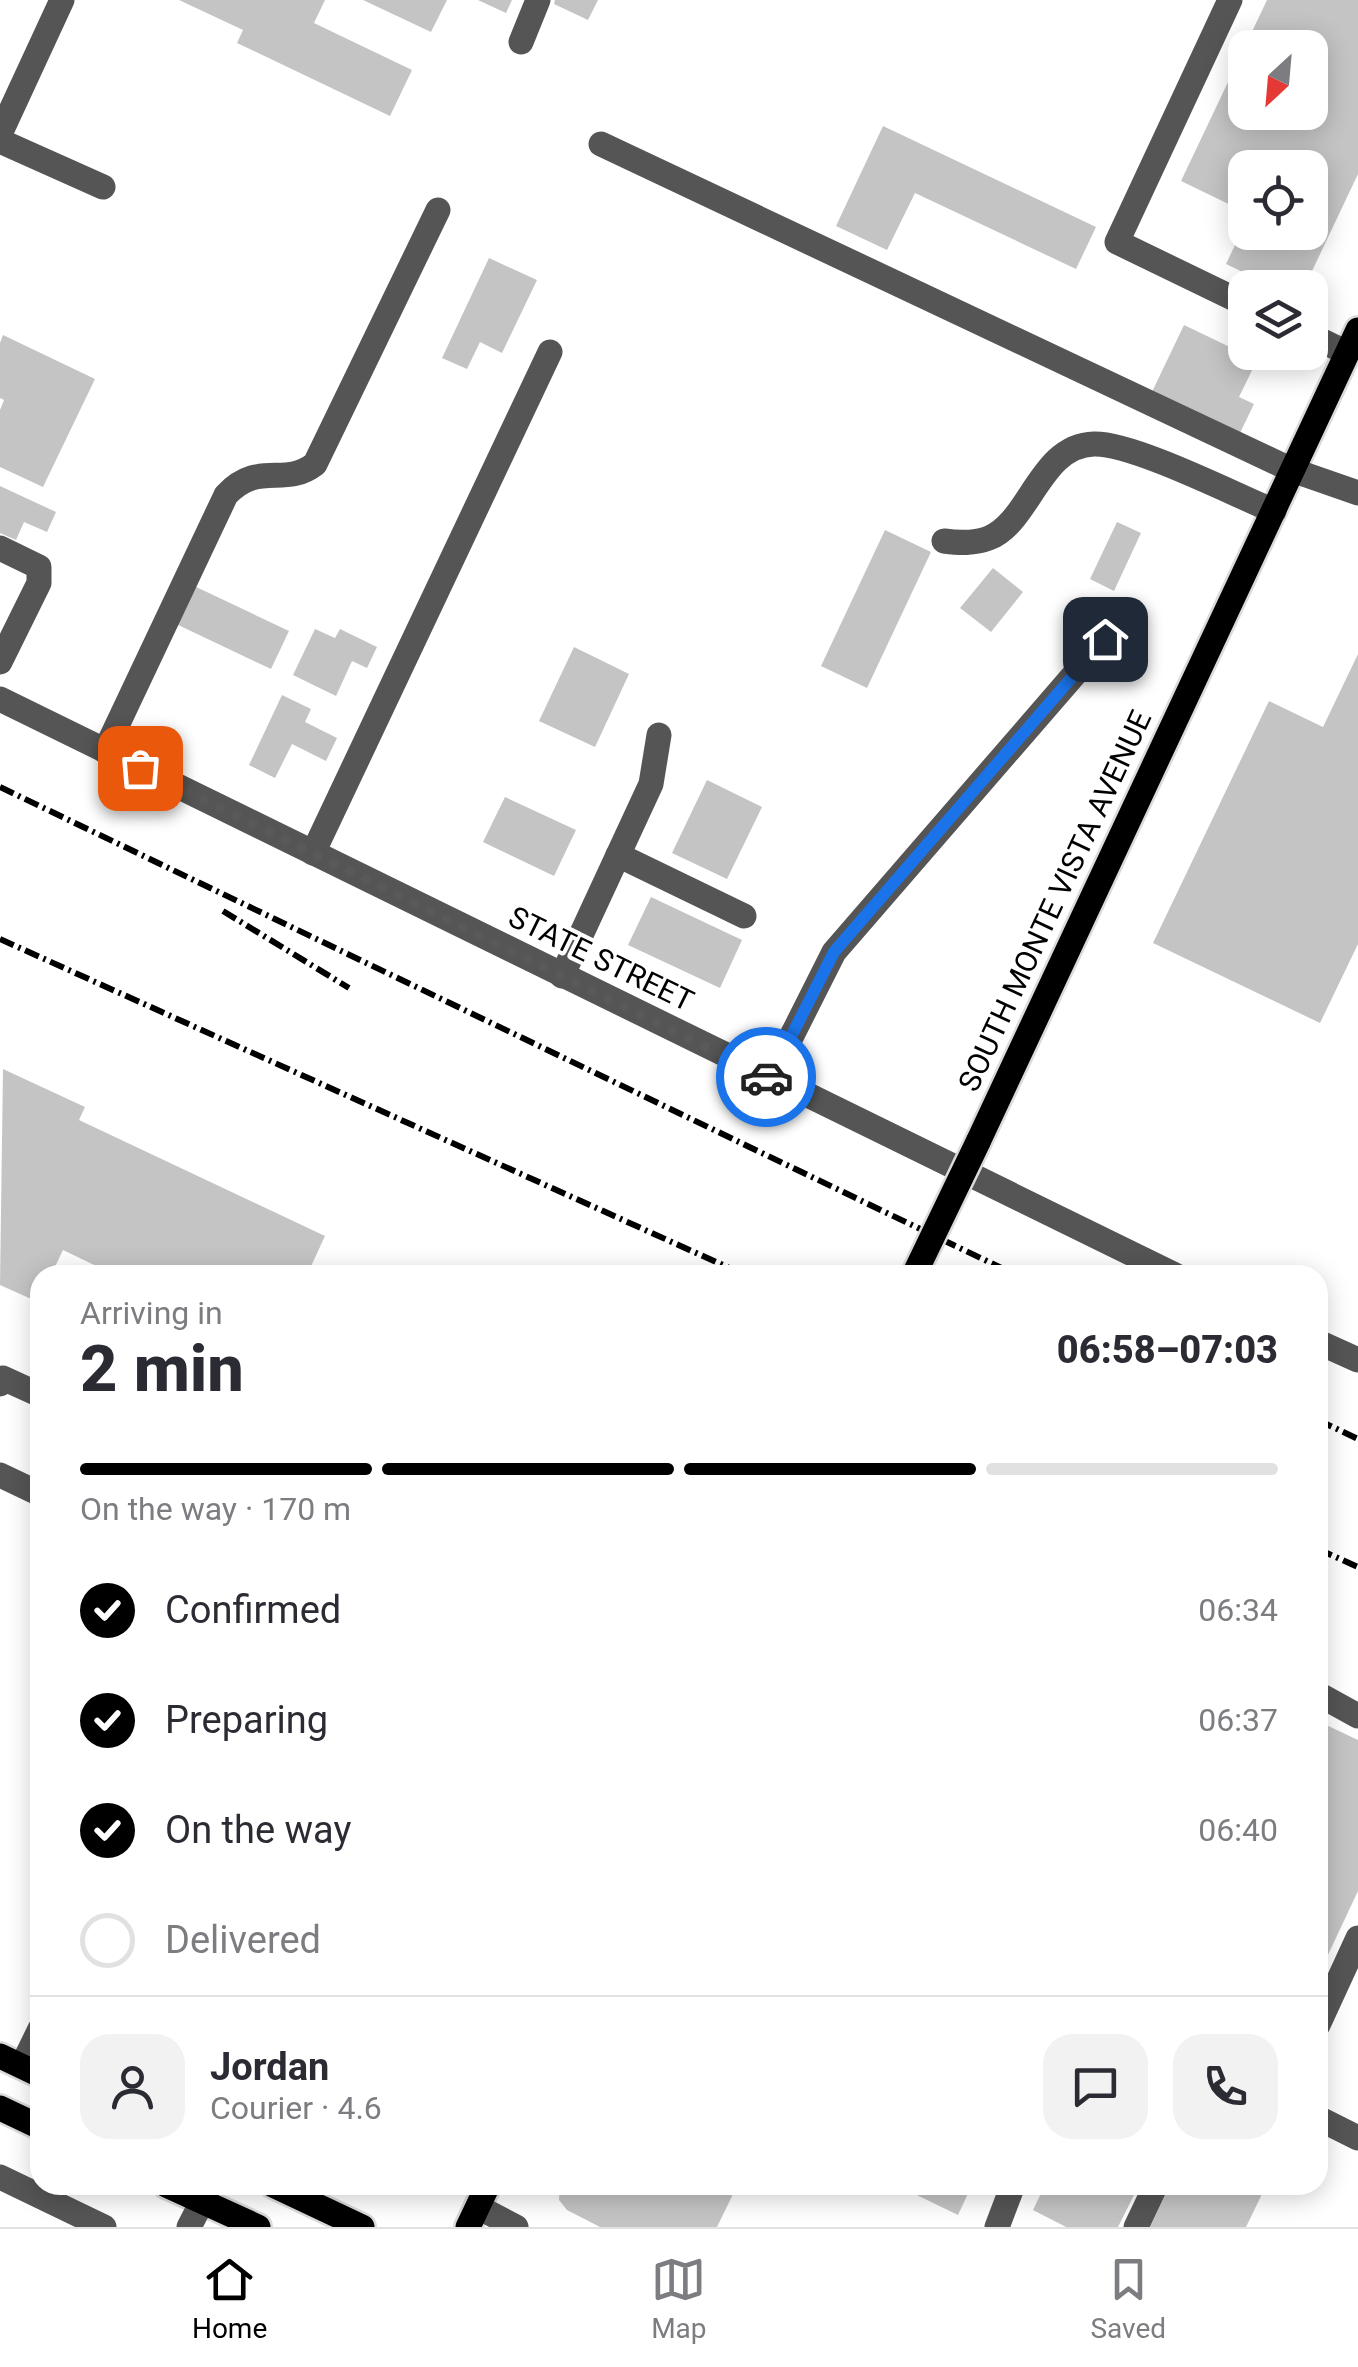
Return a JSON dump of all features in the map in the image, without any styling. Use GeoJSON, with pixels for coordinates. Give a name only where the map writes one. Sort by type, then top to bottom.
{"type":"FeatureCollection","features":[{"type":"Feature","properties":{"kind":"main road","name":"SOUTH MONTE VISTA AVENUE"},"geometry":{"type":"LineString","coordinates":[[919,1265],[1353,342]]}},
{"type":"Feature","properties":{"kind":"main road"},"geometry":{"type":"LineString","coordinates":[[0,2108],[30,2122]]}},
{"type":"Feature","properties":{"kind":"main road"},"geometry":{"type":"LineString","coordinates":[[187,2195],[258,2227]]}},
{"type":"Feature","properties":{"kind":"main road"},"geometry":{"type":"LineString","coordinates":[[295,2195],[362,2227]]}},
{"type":"Feature","properties":{"kind":"street"},"geometry":{"type":"LineString","coordinates":[[62,0],[2,127],[103,186]]}},
{"type":"Feature","properties":{"kind":"street"},"geometry":{"type":"LineString","coordinates":[[521,42],[538,0]]}},
{"type":"Feature","properties":{"kind":"street"},"geometry":{"type":"LineString","coordinates":[[1228,296],[1117,242],[1230,0]]}},
{"type":"Feature","properties":{"kind":"street"},"geometry":{"type":"LineString","coordinates":[[601,144],[1292,470],[1358,493]]}},
{"type":"Feature","properties":{"kind":"street"},"geometry":{"type":"LineString","coordinates":[[105,750],[226,495],[239,481],[254,475],[302,474],[315,464],[438,210]]}},
{"type":"Feature","properties":{"kind":"street"},"geometry":{"type":"LineString","coordinates":[[1328,339],[1353,342]]}},
{"type":"Feature","properties":{"kind":"street"},"geometry":{"type":"LineString","coordinates":[[312,853],[550,352]]}},
{"type":"Feature","properties":{"kind":"street"},"geometry":{"type":"LineString","coordinates":[[944,541],[966,543],[989,538],[1002,530],[1052,465],[1072,448],[1094,444],[1123,448],[1274,511]]}},
{"type":"Feature","properties":{"kind":"street"},"geometry":{"type":"LineString","coordinates":[[0,548],[39,567],[38,583],[0,662]]}},
{"type":"Feature","properties":{"kind":"street"},"geometry":{"type":"LineString","coordinates":[[770,1078],[834,952],[1105,639]]}},
{"type":"Feature","properties":{"kind":"street","name":"STATE STREET"},"geometry":{"type":"LineString","coordinates":[[0,699],[1153,1265]]}},
{"type":"Feature","properties":{"kind":"street"},"geometry":{"type":"LineString","coordinates":[[562,976],[651,784],[659,736]]}},
{"type":"Feature","properties":{"kind":"street"},"geometry":{"type":"LineString","coordinates":[[618,855],[744,916]]}},
{"type":"Feature","properties":{"kind":"street"},"geometry":{"type":"LineString","coordinates":[[1328,1346],[1358,1360]]}},
{"type":"Feature","properties":{"kind":"street"},"geometry":{"type":"LineString","coordinates":[[1,1379],[30,1391]]}},
{"type":"Feature","properties":{"kind":"street"},"geometry":{"type":"LineString","coordinates":[[0,1475],[30,1489]]}},
{"type":"Feature","properties":{"kind":"street"},"geometry":{"type":"LineString","coordinates":[[1328,1700],[1358,1716]]}},
{"type":"Feature","properties":{"kind":"street"},"geometry":{"type":"LineString","coordinates":[[1328,2003],[1358,1938]]}},
{"type":"Feature","properties":{"kind":"street"},"geometry":{"type":"LineString","coordinates":[[1328,2123],[1358,2138]]}},
{"type":"Feature","properties":{"kind":"street"},"geometry":{"type":"LineString","coordinates":[[0,2176],[30,2191]]}},
{"type":"Feature","properties":{"kind":"street"},"geometry":{"type":"LineString","coordinates":[[39,2195],[104,2227]]}},
{"type":"Feature","properties":{"kind":"street"},"geometry":{"type":"LineString","coordinates":[[997,2226],[1009,2195]]}},
{"type":"Feature","properties":{"kind":"street"},"geometry":{"type":"LineString","coordinates":[[1136,2227],[1151,2195]]}},
{"type":"Feature","properties":{"kind":"street"},"geometry":{"type":"LineString","coordinates":[[189,2227],[202,2202]]}},
{"type":"Feature","properties":{"kind":"street"},"geometry":{"type":"LineString","coordinates":[[478,2206],[516,2227]]}},
{"type":"Feature","properties":{"kind":"building"},"geometry":{"type":"Polygon","coordinates":[[[179,0],[325,0],[314,23],[412,70],[390,116],[237,43],[243,30],[179,0]]]}},
{"type":"Feature","properties":{"kind":"building"},"geometry":{"type":"Polygon","coordinates":[[[363,0],[447,0],[431,32],[363,0]]]}},
{"type":"Feature","properties":{"kind":"building"},"geometry":{"type":"Polygon","coordinates":[[[478,0],[512,0],[506,13],[478,0]]]}},
{"type":"Feature","properties":{"kind":"building"},"geometry":{"type":"Polygon","coordinates":[[[555,0],[598,0],[588,20],[554,4],[555,0]]]}},
{"type":"Feature","properties":{"kind":"building"},"geometry":{"type":"Polygon","coordinates":[[[1267,0],[1358,0],[1358,174],[1328,237],[1328,150],[1228,150],[1228,204],[1181,181],[1228,82],[1228,130],[1328,130],[1328,30],[1253,30],[1267,0]]]}},
{"type":"Feature","properties":{"kind":"building"},"geometry":{"type":"Polygon","coordinates":[[[883,126],[1096,227],[1076,269],[915,193],[887,250],[836,226],[883,126]]]}},
{"type":"Feature","properties":{"kind":"building"},"geometry":{"type":"Polygon","coordinates":[[[1233,250],[1322,250],[1313,270],[1238,270],[1226,264],[1233,250]]]}},
{"type":"Feature","properties":{"kind":"building"},"geometry":{"type":"Polygon","coordinates":[[[489,258],[537,280],[502,353],[480,342],[467,369],[442,358],[489,258]]]}},
{"type":"Feature","properties":{"kind":"building"},"geometry":{"type":"Polygon","coordinates":[[[1184,325],[1228,346],[1228,370],[1252,370],[1239,397],[1254,404],[1239,435],[1151,394],[1184,325]]]}},
{"type":"Feature","properties":{"kind":"building"},"geometry":{"type":"Polygon","coordinates":[[[3,335],[95,379],[43,487],[0,467],[3,335]]]}},
{"type":"Feature","properties":{"kind":"building"},"geometry":{"type":"Polygon","coordinates":[[[0,486],[56,512],[47,532],[24,522],[16,540],[0,533],[0,486]]]}},
{"type":"Feature","properties":{"kind":"building"},"geometry":{"type":"Polygon","coordinates":[[[1117,522],[1141,533],[1114,591],[1090,579],[1117,522]]]}},
{"type":"Feature","properties":{"kind":"building"},"geometry":{"type":"Polygon","coordinates":[[[885,530],[931,552],[867,688],[821,666],[885,530]]]}},
{"type":"Feature","properties":{"kind":"building"},"geometry":{"type":"Polygon","coordinates":[[[993,568],[1023,592],[991,632],[960,608],[993,568]]]}},
{"type":"Feature","properties":{"kind":"building"},"geometry":{"type":"Polygon","coordinates":[[[192,585],[289,631],[271,669],[174,623],[192,585]]]}},
{"type":"Feature","properties":{"kind":"building"},"geometry":{"type":"Polygon","coordinates":[[[315,629],[335,638],[340,629],[377,647],[367,668],[352,661],[336,696],[293,675],[315,629]]]}},
{"type":"Feature","properties":{"kind":"building"},"geometry":{"type":"Polygon","coordinates":[[[574,647],[629,674],[595,747],[539,721],[574,647]]]}},
{"type":"Feature","properties":{"kind":"building"},"geometry":{"type":"Polygon","coordinates":[[[1358,654],[1358,944],[1320,1023],[1153,943],[1269,701],[1323,727],[1358,654]]]}},
{"type":"Feature","properties":{"kind":"building"},"geometry":{"type":"Polygon","coordinates":[[[282,695],[311,709],[305,722],[337,738],[326,761],[292,744],[275,778],[249,765],[282,695]]]}},
{"type":"Feature","properties":{"kind":"building"},"geometry":{"type":"Polygon","coordinates":[[[707,780],[762,807],[727,879],[672,853],[707,780]]]}},
{"type":"Feature","properties":{"kind":"building"},"geometry":{"type":"Polygon","coordinates":[[[505,797],[576,830],[554,876],[483,842],[505,797]]]}},
{"type":"Feature","properties":{"kind":"building"},"geometry":{"type":"Polygon","coordinates":[[[651,897],[742,940],[720,988],[628,945],[651,897]]]}},
{"type":"Feature","properties":{"kind":"building"},"geometry":{"type":"Polygon","coordinates":[[[3,1069],[85,1107],[79,1120],[325,1236],[312,1265],[94,1265],[63,1250],[56,1265],[30,1265],[30,1298],[0,1285],[3,1069]]]}},
{"type":"Feature","properties":{"kind":"building"},"geometry":{"type":"Polygon","coordinates":[[[1328,1726],[1358,1740],[1358,1891],[1328,1955],[1328,1726]]]}},
{"type":"Feature","properties":{"kind":"building"},"geometry":{"type":"Polygon","coordinates":[[[559,2195],[733,2195],[717,2227],[600,2227],[567,2210],[559,2195]]]}},
{"type":"Feature","properties":{"kind":"building"},"geometry":{"type":"Polygon","coordinates":[[[917,2195],[967,2195],[958,2215],[917,2195]]]}},
{"type":"Feature","properties":{"kind":"building"},"geometry":{"type":"Polygon","coordinates":[[[1040,2195],[1134,2195],[1118,2227],[1066,2227],[1033,2210],[1040,2195]]]}},
{"type":"Feature","properties":{"kind":"building"},"geometry":{"type":"Polygon","coordinates":[[[1165,2195],[1262,2195],[1246,2227],[1150,2227],[1165,2195]]]}},
{"type":"Feature","properties":{"kind":"railway"},"geometry":{"type":"LineString","coordinates":[[0,787],[995,1265]]}},
{"type":"Feature","properties":{"kind":"railway"},"geometry":{"type":"LineString","coordinates":[[223,911],[349,988]]}},
{"type":"Feature","properties":{"kind":"railway"},"geometry":{"type":"LineString","coordinates":[[0,939],[723,1265]]}},
{"type":"Feature","properties":{"kind":"railway"},"geometry":{"type":"LineString","coordinates":[[1328,1425],[1358,1439]]}},
{"type":"Feature","properties":{"kind":"railway"},"geometry":{"type":"LineString","coordinates":[[1328,1554],[1358,1567]]}},
{"type":"Feature","properties":{"kind":"way so far"},"geometry":{"type":"LineString","coordinates":[[140,768],[766,1077]]}},
{"type":"Feature","properties":{"kind":"route"},"geometry":{"type":"LineString","coordinates":[[766,1077],[770,1078],[834,952],[1105,639]]}}]}
